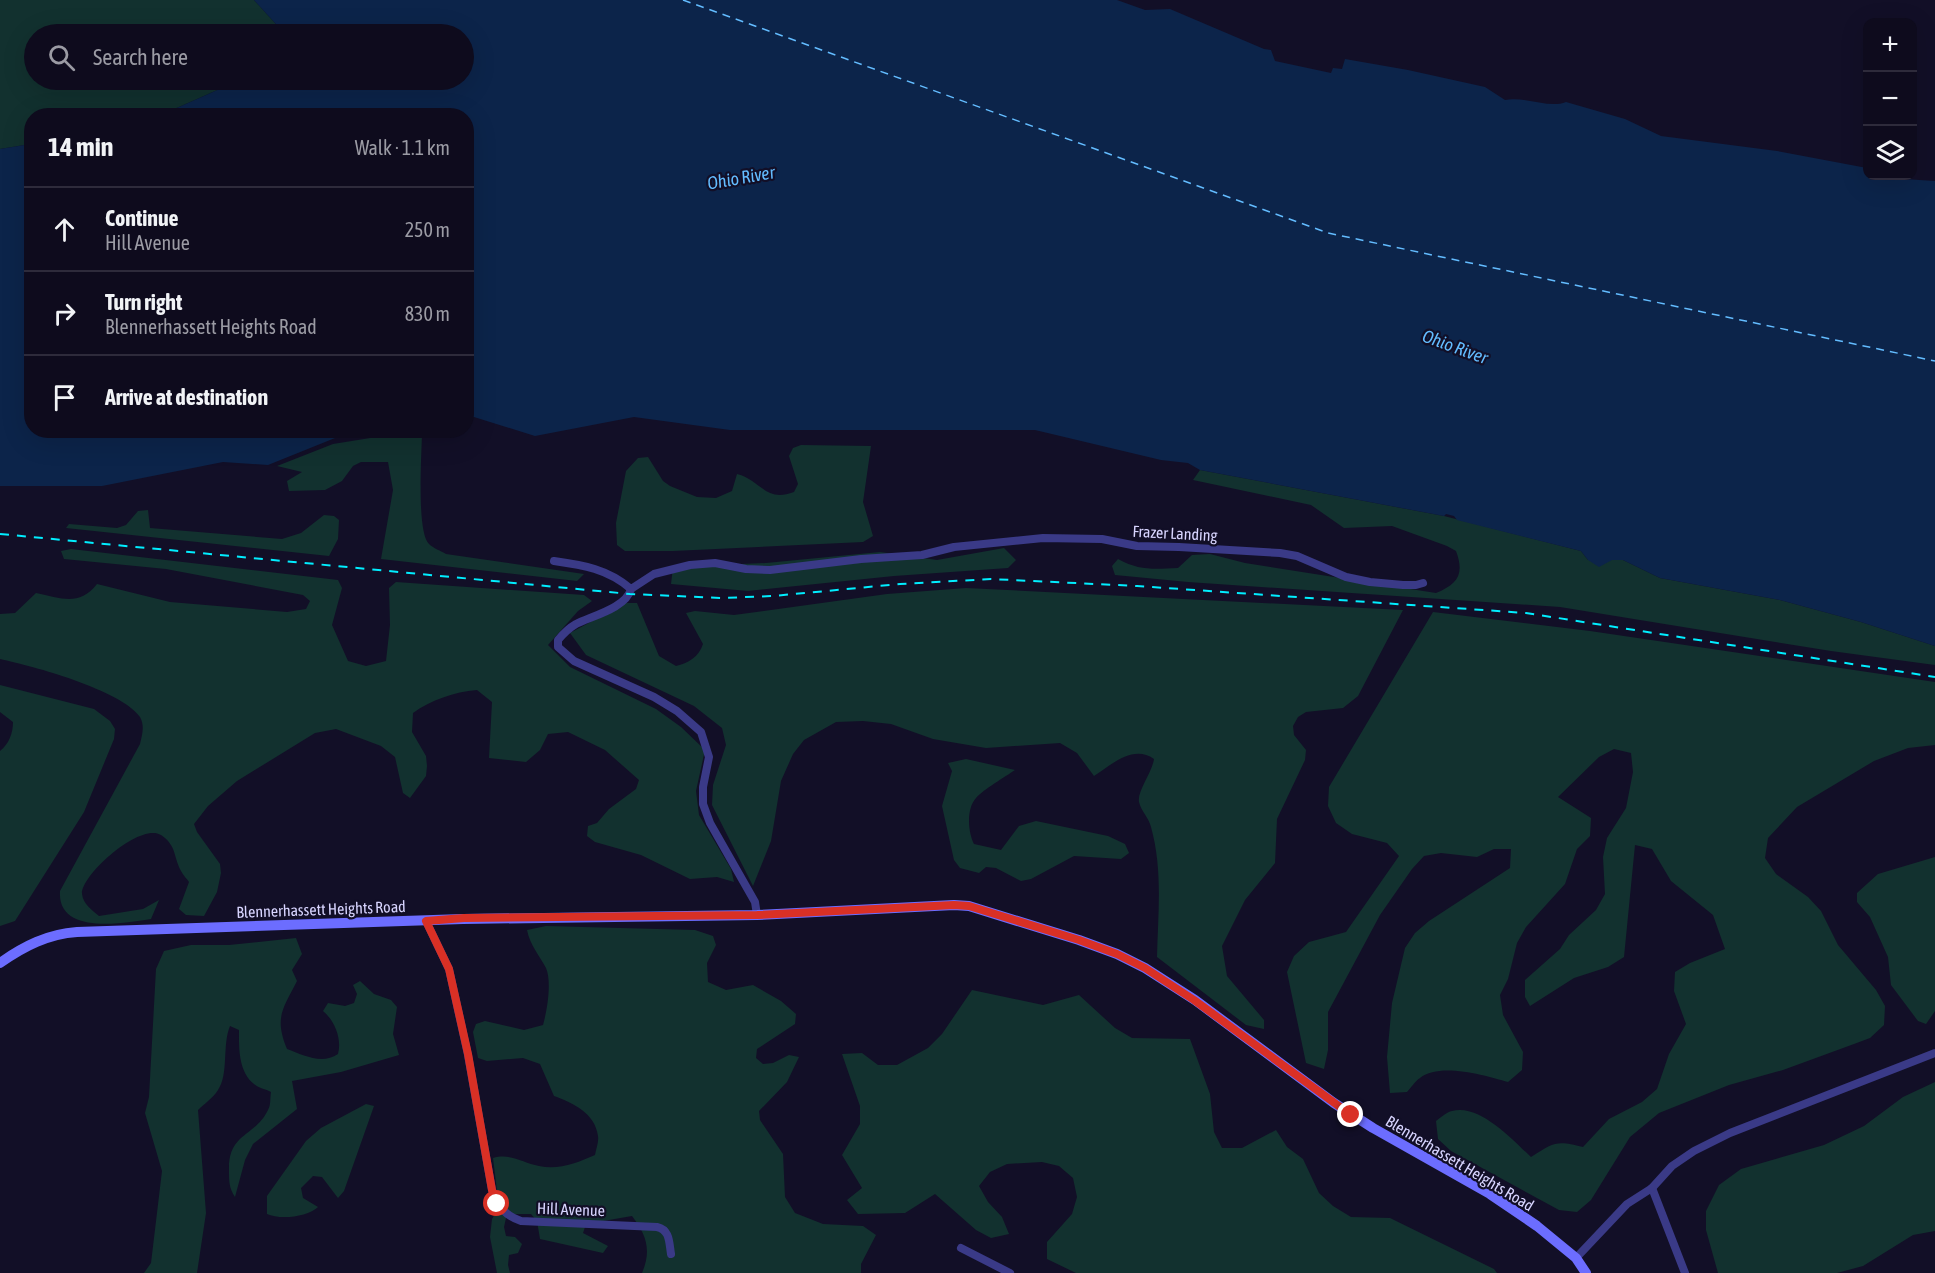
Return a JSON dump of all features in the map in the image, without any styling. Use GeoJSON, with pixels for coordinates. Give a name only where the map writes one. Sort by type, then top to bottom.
{"type":"FeatureCollection","features":[{"type":"Feature","properties":{"kind":"street","name":"Frazer Landing"},"geometry":{"type":"LineString","coordinates":[[757,915],[755,902],[710,823],[704,804],[703,787],[709,757],[701,732],[677,711],[654,697],[573,661],[558,647],[558,640],[574,625],[609,610],[630,594],[631,589],[654,574],[671,569],[715,563],[746,569],[770,570],[861,559],[922,555],[954,548],[1043,538],[1102,539],[1137,546],[1280,553],[1297,556],[1346,577],[1370,582],[1416,585],[1423,582]]}},
{"type":"Feature","properties":{"kind":"street"},"geometry":{"type":"LineString","coordinates":[[554,561],[598,569],[620,580],[631,589]]}},
{"type":"Feature","properties":{"kind":"street","name":"Blennerhassett Heights Road"},"geometry":{"type":"LineString","coordinates":[[0,963],[18,950],[61,933],[472,918],[757,915],[944,905],[969,906],[1117,954],[1145,968],[1194,1000],[1351,1115],[1490,1194],[1537,1226],[1576,1258],[1586,1273]]}},
{"type":"Feature","properties":{"kind":"street","name":"Hill Avenue"},"geometry":{"type":"LineString","coordinates":[[426,921],[449,969],[468,1054],[492,1190],[502,1211],[521,1221],[657,1227],[667,1232],[671,1254]]}},
{"type":"Feature","properties":{"kind":"street"},"geometry":{"type":"LineString","coordinates":[[1576,1258],[1627,1204],[1652,1188],[1672,1166],[1694,1151],[1730,1133],[1935,1053]]}},
{"type":"Feature","properties":{"kind":"street"},"geometry":{"type":"LineString","coordinates":[[1652,1188],[1685,1273]]}},
{"type":"Feature","properties":{"kind":"street"},"geometry":{"type":"LineString","coordinates":[[962,1248],[1010,1273]]}},
{"type":"Feature","properties":{"kind":"green space"},"geometry":{"type":"Polygon","coordinates":[[[0,0],[254,0],[276,24],[24,24],[24,90],[217,90],[177,108],[24,108],[24,145],[0,149],[0,0]]]}},
{"type":"Feature","properties":{"kind":"green space"},"geometry":{"type":"Polygon","coordinates":[[[370,438],[422,438],[422,524],[429,544],[446,554],[584,574],[577,581],[381,559],[393,490],[388,462],[361,462],[353,466],[342,481],[325,490],[289,491],[287,481],[302,472],[277,466],[333,444],[370,438]]]}},
{"type":"Feature","properties":{"kind":"green space"},"geometry":{"type":"Polygon","coordinates":[[[801,445],[871,446],[863,502],[873,536],[863,542],[673,551],[625,551],[617,545],[616,523],[626,471],[638,458],[648,457],[663,481],[697,497],[716,498],[732,491],[737,474],[770,493],[784,495],[794,492],[798,484],[789,456],[793,448],[801,445]]]}},
{"type":"Feature","properties":{"kind":"green space"},"geometry":{"type":"Polygon","coordinates":[[[1200,470],[1444,516],[1581,551],[1588,560],[1623,560],[1660,578],[1780,600],[1861,622],[1935,646],[1935,665],[1831,651],[1560,607],[1115,575],[1112,566],[1118,559],[1140,567],[1178,568],[1192,555],[1210,554],[1245,563],[1436,593],[1449,586],[1457,578],[1459,559],[1456,551],[1447,546],[1392,526],[1344,528],[1311,505],[1193,480],[1200,470]]]}},
{"type":"Feature","properties":{"kind":"green space"},"geometry":{"type":"Polygon","coordinates":[[[148,510],[150,528],[282,539],[301,533],[324,515],[334,516],[339,520],[338,539],[329,556],[66,528],[69,524],[117,528],[126,525],[138,511],[148,510]]]}},
{"type":"Feature","properties":{"kind":"green space"},"geometry":{"type":"Polygon","coordinates":[[[1004,548],[1016,560],[1008,568],[894,576],[748,591],[671,584],[673,567],[766,563],[880,552],[937,560],[1004,548]]]}},
{"type":"Feature","properties":{"kind":"green space"},"geometry":{"type":"Polygon","coordinates":[[[71,549],[338,580],[342,588],[332,625],[348,661],[366,666],[386,661],[390,625],[389,588],[396,582],[584,595],[592,601],[578,611],[548,645],[570,667],[656,709],[681,727],[705,750],[696,791],[699,815],[731,869],[734,882],[717,877],[690,879],[641,855],[595,842],[587,836],[588,826],[597,823],[609,809],[636,789],[639,780],[605,750],[568,732],[548,734],[540,750],[526,762],[489,758],[492,702],[477,690],[443,697],[413,713],[412,732],[426,756],[427,766],[426,776],[410,798],[403,793],[395,757],[381,746],[336,729],[315,733],[237,781],[208,806],[194,824],[197,832],[220,864],[221,873],[217,892],[204,916],[186,915],[179,909],[189,882],[181,871],[170,843],[161,835],[152,833],[140,836],[113,852],[91,875],[84,885],[82,894],[86,904],[99,916],[143,909],[159,900],[151,919],[110,924],[80,921],[69,915],[62,905],[60,891],[140,744],[143,730],[142,720],[130,707],[96,689],[54,673],[0,659],[0,614],[15,613],[36,593],[69,599],[76,598],[83,596],[97,584],[170,602],[287,612],[306,609],[310,601],[303,595],[166,569],[64,559],[61,551],[71,549]]]}},
{"type":"Feature","properties":{"kind":"green space"},"geometry":{"type":"Polygon","coordinates":[[[966,588],[1403,610],[1358,696],[1343,708],[1306,712],[1298,717],[1293,726],[1294,735],[1306,750],[1305,760],[1277,819],[1275,863],[1245,900],[1222,946],[1227,976],[1264,1020],[1264,1029],[1246,1025],[1157,957],[1159,892],[1157,859],[1150,824],[1139,802],[1140,793],[1154,759],[1146,755],[1130,755],[1094,776],[1077,753],[1060,743],[986,748],[933,739],[891,724],[863,721],[836,722],[804,740],[793,754],[781,781],[771,841],[753,886],[712,805],[713,785],[726,745],[722,728],[694,706],[586,655],[570,633],[626,603],[637,603],[659,656],[676,666],[692,659],[703,644],[686,613],[695,611],[734,615],[887,594],[966,588]]]}},
{"type":"Feature","properties":{"kind":"green space"},"geometry":{"type":"Polygon","coordinates":[[[1433,612],[1590,631],[1935,682],[1935,745],[1908,748],[1874,761],[1797,807],[1768,838],[1765,858],[1776,874],[1808,897],[1821,911],[1838,945],[1876,990],[1885,1006],[1884,1025],[1870,1038],[1783,1070],[1729,1085],[1659,1113],[1630,1137],[1591,1200],[1577,1212],[1559,1210],[1451,1151],[1438,1139],[1436,1121],[1452,1111],[1473,1112],[1495,1125],[1531,1157],[1545,1148],[1561,1143],[1583,1147],[1609,1119],[1642,1102],[1657,1089],[1669,1054],[1686,1024],[1674,991],[1675,972],[1690,963],[1725,949],[1713,915],[1671,881],[1652,849],[1635,845],[1624,957],[1608,967],[1574,978],[1530,1006],[1525,997],[1525,980],[1560,949],[1569,935],[1596,910],[1605,894],[1603,857],[1607,838],[1626,808],[1633,772],[1631,753],[1614,749],[1599,757],[1558,797],[1591,818],[1590,836],[1577,849],[1565,884],[1526,927],[1517,943],[1508,979],[1500,995],[1503,1015],[1523,1052],[1522,1070],[1508,1082],[1463,1072],[1439,1071],[1420,1078],[1407,1092],[1390,1093],[1387,1057],[1392,1003],[1405,948],[1415,933],[1429,921],[1510,868],[1511,849],[1494,849],[1477,857],[1441,853],[1424,856],[1412,869],[1380,915],[1328,1012],[1328,1050],[1324,1069],[1306,1063],[1287,972],[1294,956],[1309,942],[1346,932],[1399,856],[1387,843],[1352,834],[1336,823],[1328,806],[1329,787],[1433,612]]]}},
{"type":"Feature","properties":{"kind":"green space"},"geometry":{"type":"Polygon","coordinates":[[[0,685],[94,709],[110,721],[115,729],[114,739],[84,812],[15,921],[0,926],[0,751],[10,738],[13,722],[0,712],[0,685]]]}},
{"type":"Feature","properties":{"kind":"green space"},"geometry":{"type":"Polygon","coordinates":[[[966,759],[1015,770],[984,791],[973,803],[969,821],[974,844],[1001,850],[1019,826],[1036,821],[1108,836],[1125,844],[1129,853],[1121,859],[1074,856],[1031,879],[1021,881],[996,868],[986,867],[979,873],[960,868],[954,860],[942,806],[952,771],[948,763],[966,759]]]}},
{"type":"Feature","properties":{"kind":"green space"},"geometry":{"type":"Polygon","coordinates":[[[1935,857],[1935,1011],[1926,1024],[1918,1021],[1891,985],[1888,957],[1870,917],[1857,902],[1857,893],[1878,874],[1935,857]]]}},
{"type":"Feature","properties":{"kind":"green space"},"geometry":{"type":"Polygon","coordinates":[[[546,926],[695,930],[713,936],[716,945],[707,963],[708,982],[726,990],[753,985],[781,1001],[796,1014],[795,1024],[757,1049],[756,1058],[763,1064],[773,1063],[789,1055],[799,1057],[787,1082],[759,1111],[760,1120],[783,1154],[785,1197],[795,1213],[823,1224],[863,1226],[876,1235],[861,1264],[861,1273],[642,1273],[647,1257],[646,1243],[641,1229],[632,1216],[586,1224],[583,1233],[608,1246],[603,1253],[540,1239],[537,1221],[531,1214],[514,1214],[506,1218],[504,1227],[506,1236],[515,1237],[522,1244],[518,1253],[509,1255],[510,1273],[497,1273],[490,1237],[492,1219],[499,1207],[493,1158],[506,1157],[546,1167],[561,1166],[595,1155],[598,1143],[593,1121],[582,1110],[554,1096],[540,1064],[523,1058],[487,1061],[478,1058],[473,1032],[476,1024],[485,1021],[524,1030],[543,1025],[548,996],[548,974],[532,945],[527,930],[546,926]]]}},
{"type":"Feature","properties":{"kind":"green space"},"geometry":{"type":"Polygon","coordinates":[[[296,938],[302,954],[292,970],[297,981],[284,1006],[281,1021],[287,1049],[319,1059],[338,1054],[339,1042],[336,1031],[331,1020],[323,1011],[328,1003],[345,1006],[354,1003],[357,994],[353,985],[360,981],[374,994],[391,1000],[397,1007],[393,1034],[399,1055],[341,1072],[292,1081],[297,1109],[253,1144],[245,1160],[235,1197],[229,1178],[233,1149],[243,1136],[263,1119],[269,1108],[271,1092],[249,1079],[240,1058],[239,1030],[230,1026],[221,1083],[214,1096],[198,1110],[206,1213],[197,1273],[144,1273],[151,1263],[162,1171],[145,1113],[149,1097],[156,969],[164,951],[191,945],[229,945],[296,938]]]}},
{"type":"Feature","properties":{"kind":"green space"},"geometry":{"type":"Polygon","coordinates":[[[972,990],[1043,1005],[1079,995],[1115,1028],[1132,1038],[1190,1039],[1210,1094],[1214,1132],[1222,1148],[1242,1148],[1276,1130],[1287,1147],[1303,1159],[1319,1193],[1333,1206],[1351,1217],[1390,1218],[1494,1269],[1497,1273],[1076,1273],[1047,1259],[1047,1242],[1072,1214],[1077,1197],[1073,1178],[1059,1166],[1042,1162],[1007,1164],[990,1172],[979,1186],[988,1202],[1002,1217],[1009,1234],[991,1238],[976,1230],[935,1194],[905,1213],[858,1214],[847,1200],[862,1188],[842,1155],[860,1124],[860,1106],[842,1054],[862,1053],[878,1065],[897,1065],[928,1048],[942,1034],[972,990]]]}},
{"type":"Feature","properties":{"kind":"green space"},"geometry":{"type":"Polygon","coordinates":[[[1935,1082],[1935,1231],[1913,1235],[1863,1266],[1837,1273],[1718,1273],[1706,1230],[1706,1211],[1719,1185],[1741,1169],[1824,1145],[1864,1126],[1903,1097],[1935,1082]]]}},
{"type":"Feature","properties":{"kind":"green space"},"geometry":{"type":"Polygon","coordinates":[[[366,1104],[374,1106],[344,1191],[338,1198],[322,1177],[313,1176],[301,1188],[303,1198],[318,1207],[308,1213],[294,1216],[279,1217],[267,1214],[267,1196],[306,1141],[321,1128],[366,1104]]]}},
{"type":"Feature","properties":{"kind":"water","name":"Ohio River"},"geometry":{"type":"Polygon","coordinates":[[[254,0],[1117,0],[1145,10],[1170,9],[1271,50],[1275,61],[1331,73],[1333,68],[1342,69],[1345,59],[1408,70],[1485,87],[1505,100],[1552,104],[1566,102],[1625,119],[1661,136],[1777,151],[1863,167],[1863,180],[1935,181],[1935,646],[1861,622],[1780,600],[1660,578],[1623,560],[1612,560],[1599,567],[1588,560],[1581,551],[1457,520],[1454,516],[1446,514],[1444,516],[1200,470],[1188,463],[1161,460],[1035,430],[730,430],[634,417],[535,436],[474,417],[474,108],[177,108],[217,90],[474,90],[474,24],[276,24],[254,0]]]}},
{"type":"Feature","properties":{"kind":"water"},"geometry":{"type":"Polygon","coordinates":[[[24,145],[24,438],[335,438],[268,465],[223,462],[102,486],[0,486],[0,149],[24,145]]]}},
{"type":"Feature","properties":{"kind":"ferry route"},"geometry":{"type":"LineString","coordinates":[[683,0],[1328,233],[1935,361]]}},
{"type":"Feature","properties":{"kind":"railway"},"geometry":{"type":"LineString","coordinates":[[0,534],[630,594],[721,598],[773,596],[900,584],[991,579],[1137,586],[1526,613],[1935,677]]}},
{"type":"Feature","properties":{"kind":"route"},"geometry":{"type":"LineString","coordinates":[[497,1204],[492,1190],[468,1054],[449,969],[426,921],[464,918],[757,915],[969,906],[1079,940],[1117,954],[1145,968],[1194,1000],[1351,1115]]}}]}
